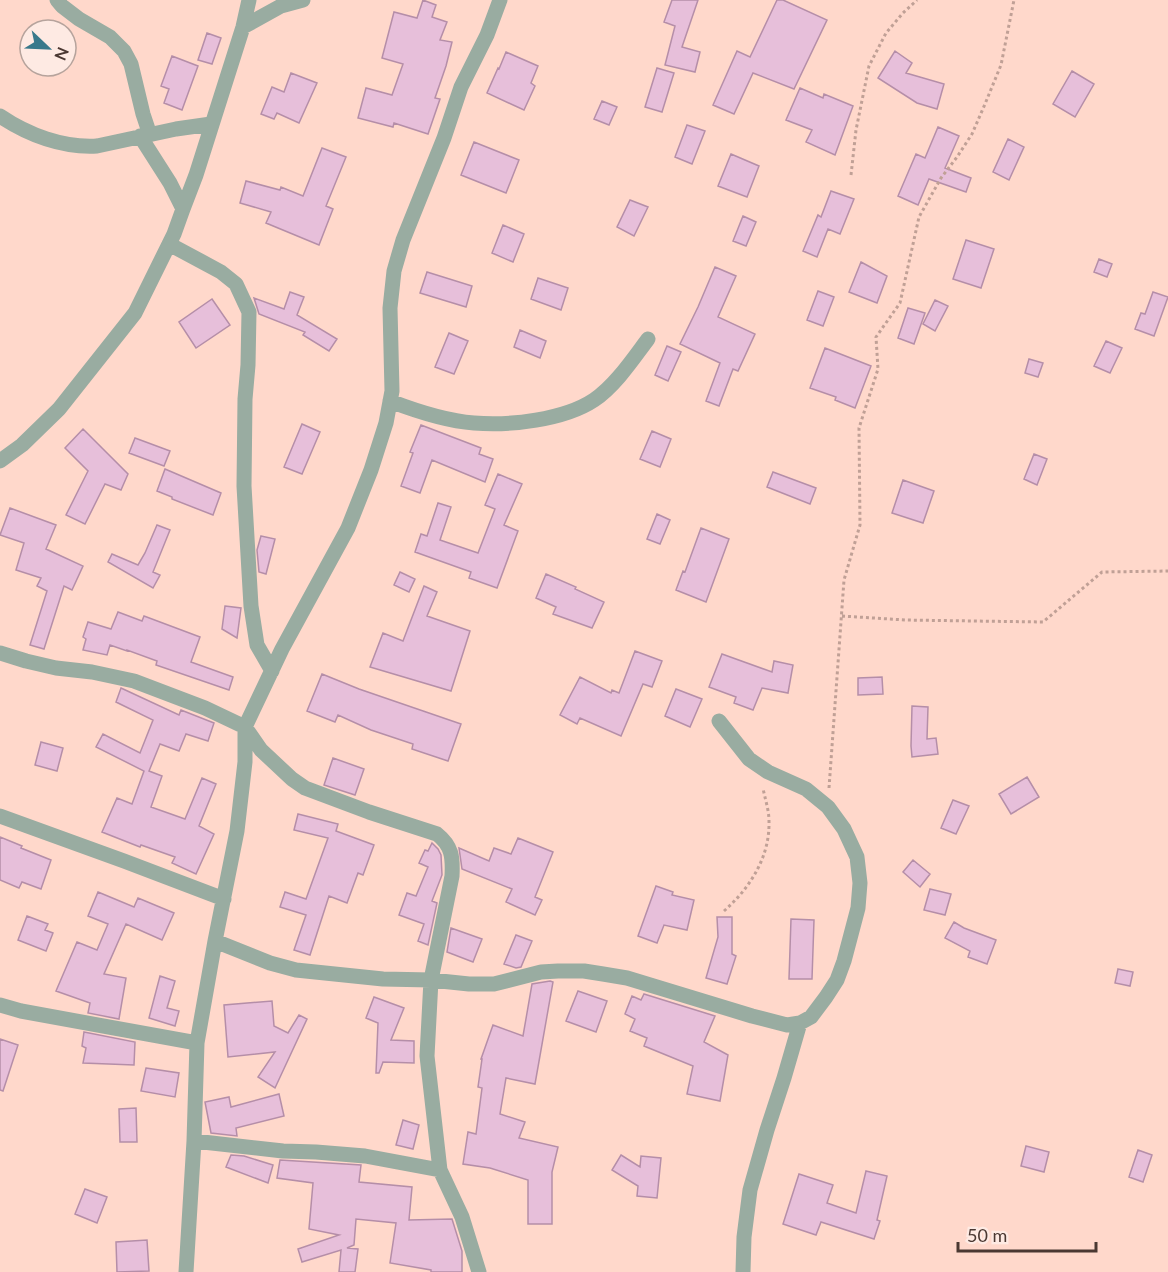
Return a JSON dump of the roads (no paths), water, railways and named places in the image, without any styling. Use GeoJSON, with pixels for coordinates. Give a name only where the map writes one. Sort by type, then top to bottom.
{"type":"FeatureCollection","features":[{"type":"Feature","properties":{"kind":"street"},"geometry":{"type":"LineString","coordinates":[[57,0],[79,19],[110,37],[124,51],[131,64],[143,114],[145,136],[183,209]]}},
{"type":"Feature","properties":{"kind":"street"},"geometry":{"type":"LineString","coordinates":[[0,461],[22,445],[59,409],[135,313],[169,244],[196,175],[243,27],[249,0]]}},
{"type":"Feature","properties":{"kind":"street"},"geometry":{"type":"LineString","coordinates":[[243,27],[281,6],[303,0]]}},
{"type":"Feature","properties":{"kind":"street"},"geometry":{"type":"LineString","coordinates":[[186,1272],[197,1043],[237,831],[245,762],[245,728],[272,671],[348,528],[371,470],[386,423],[390,400],[392,381],[390,308],[394,271],[403,240],[444,138],[460,87],[487,35],[500,0]]}},
{"type":"Feature","properties":{"kind":"street"},"geometry":{"type":"LineString","coordinates":[[0,116],[26,131],[73,145],[97,146],[211,124]]}},
{"type":"Feature","properties":{"kind":"street"},"geometry":{"type":"LineString","coordinates":[[169,244],[221,272],[236,284],[249,312],[244,486],[251,606],[257,645],[272,671]]}},
{"type":"Feature","properties":{"kind":"street"},"geometry":{"type":"LineString","coordinates":[[390,400],[416,411],[473,423],[506,423],[541,419],[572,412],[595,400],[620,376],[648,339]]}},
{"type":"Feature","properties":{"kind":"street"},"geometry":{"type":"LineString","coordinates":[[0,653],[56,668],[92,672],[134,681],[205,708],[245,728],[261,750],[305,788],[437,834],[444,840],[452,854],[452,876],[431,980],[427,1056],[440,1170],[462,1217],[479,1272]]}},
{"type":"Feature","properties":{"kind":"street"},"geometry":{"type":"LineString","coordinates":[[215,941],[270,963],[296,970],[383,979],[494,984],[541,972],[584,971],[627,978],[787,1025],[800,1023],[811,1017],[826,997],[837,980],[844,961],[858,908],[860,883],[857,857],[844,829],[828,807],[806,789],[768,772],[749,759],[718,721]]}},
{"type":"Feature","properties":{"kind":"street"},"geometry":{"type":"LineString","coordinates":[[2,821],[124,861],[224,899]]}},
{"type":"Feature","properties":{"kind":"street"},"geometry":{"type":"LineString","coordinates":[[0,1005],[21,1011],[197,1043]]}},
{"type":"Feature","properties":{"kind":"street"},"geometry":{"type":"LineString","coordinates":[[743,1272],[744,1237],[750,1190],[800,1023]]}},
{"type":"Feature","properties":{"kind":"street"},"geometry":{"type":"LineString","coordinates":[[194,1142],[365,1156],[440,1170]]}}]}
